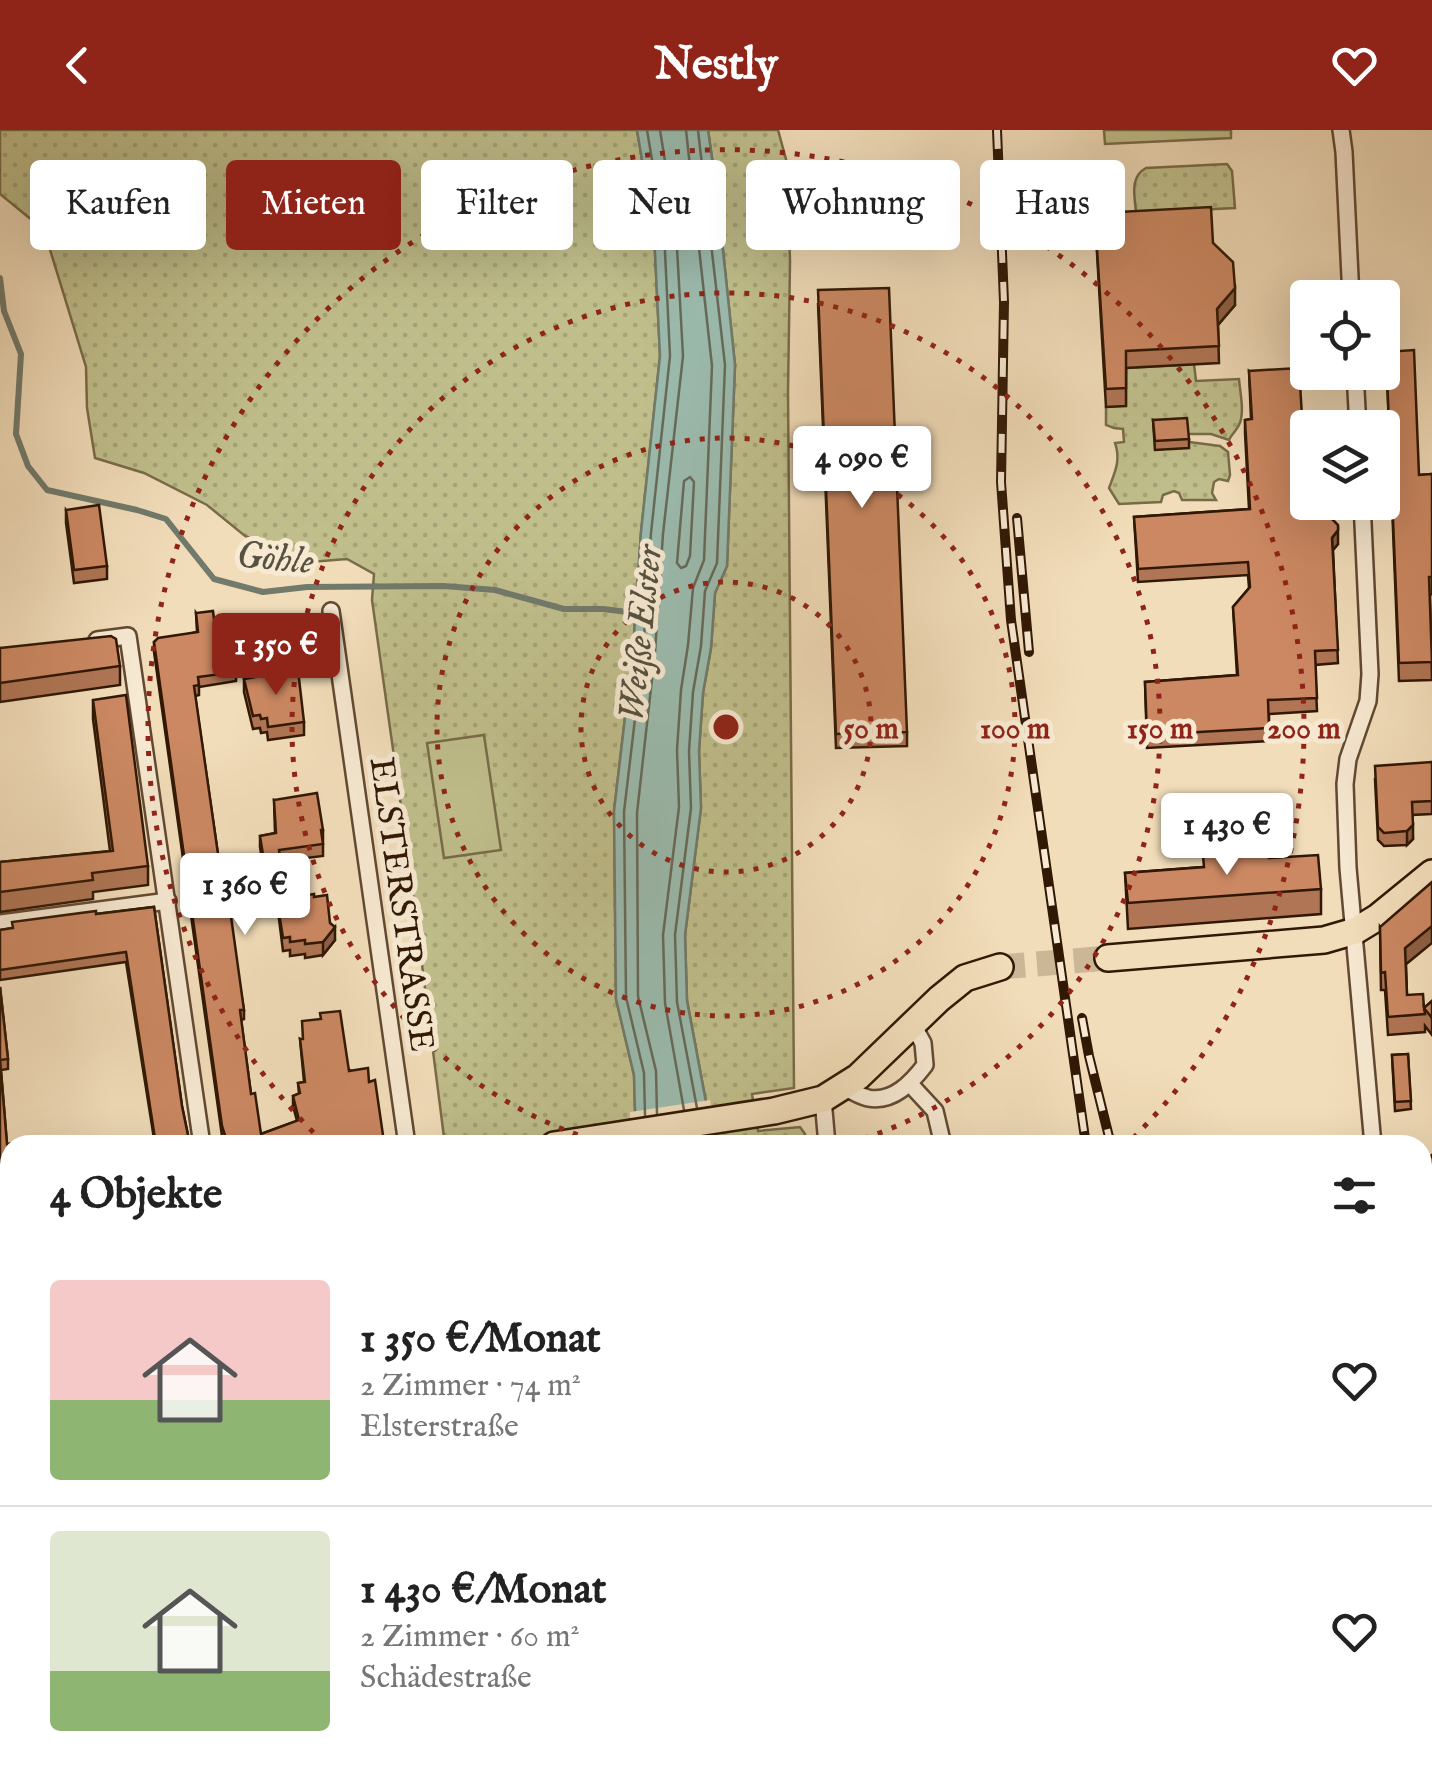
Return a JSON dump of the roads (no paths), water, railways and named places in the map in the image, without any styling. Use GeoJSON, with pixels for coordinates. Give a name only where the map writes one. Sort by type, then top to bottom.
{"type":"FeatureCollection","features":[{"type":"Feature","properties":{"kind":"main road"},"geometry":{"type":"LineString","coordinates":[[1108,958],[1324,940],[1356,931],[1397,903],[1432,872]]}},
{"type":"Feature","properties":{"kind":"main road"},"geometry":{"type":"LineString","coordinates":[[621,1135],[774,1112],[834,1093],[966,978],[1000,968]]}},
{"type":"Feature","properties":{"kind":"street"},"geometry":{"type":"LineString","coordinates":[[1341,130],[1350,280]]}},
{"type":"Feature","properties":{"kind":"street"},"geometry":{"type":"LineString","coordinates":[[1363,520],[1370,674],[1368,701],[1348,759],[1345,784],[1348,868],[1373,1135]]}},
{"type":"Feature","properties":{"kind":"street","name":"ELSTERSTRASSE"},"geometry":{"type":"LineString","coordinates":[[331,611],[406,1135]]}},
{"type":"Feature","properties":{"kind":"street"},"geometry":{"type":"LineString","coordinates":[[73,643],[128,636],[201,1135]]}},
{"type":"Feature","properties":{"kind":"street"},"geometry":{"type":"LineString","coordinates":[[0,923],[168,901]]}},
{"type":"Feature","properties":{"kind":"street"},"geometry":{"type":"LineString","coordinates":[[829,1135],[834,1093],[870,1099],[895,1094],[910,1084],[924,1064],[923,1043],[913,1026]]}},
{"type":"Feature","properties":{"kind":"street"},"geometry":{"type":"LineString","coordinates":[[910,1084],[935,1112],[941,1135]]}},
{"type":"Feature","properties":{"kind":"water"},"geometry":{"type":"Polygon","coordinates":[[[637,130],[708,130],[712,160],[642,160],[637,130]]]}},
{"type":"Feature","properties":{"kind":"water","name":"Weiße Elster"},"geometry":{"type":"Polygon","coordinates":[[[655,250],[723,250],[735,365],[727,566],[715,593],[703,693],[701,808],[685,935],[687,1001],[712,1135],[636,1135],[634,1075],[616,999],[614,811],[660,356],[655,250]]]}},
{"type":"Feature","properties":{"kind":"waterway","name":"Göhle"},"geometry":{"type":"LineString","coordinates":[[0,278],[4,311],[21,354],[16,434],[28,466],[47,490],[166,519],[214,579],[263,592],[307,587],[444,586],[495,590],[564,609],[644,614]]}},
{"type":"Feature","properties":{"kind":"tunnel"},"geometry":{"type":"LineString","coordinates":[[1000,967],[1108,958]]}},
{"type":"Feature","properties":{"kind":"railway"},"geometry":{"type":"LineString","coordinates":[[997,130],[1004,302],[1001,482],[1011,620],[1085,1135]]}},
{"type":"Feature","properties":{"kind":"railway"},"geometry":{"type":"LineString","coordinates":[[1017,518],[1029,652]]}},
{"type":"Feature","properties":{"kind":"railway"},"geometry":{"type":"LineString","coordinates":[[1082,1018],[1109,1135]]}}]}
